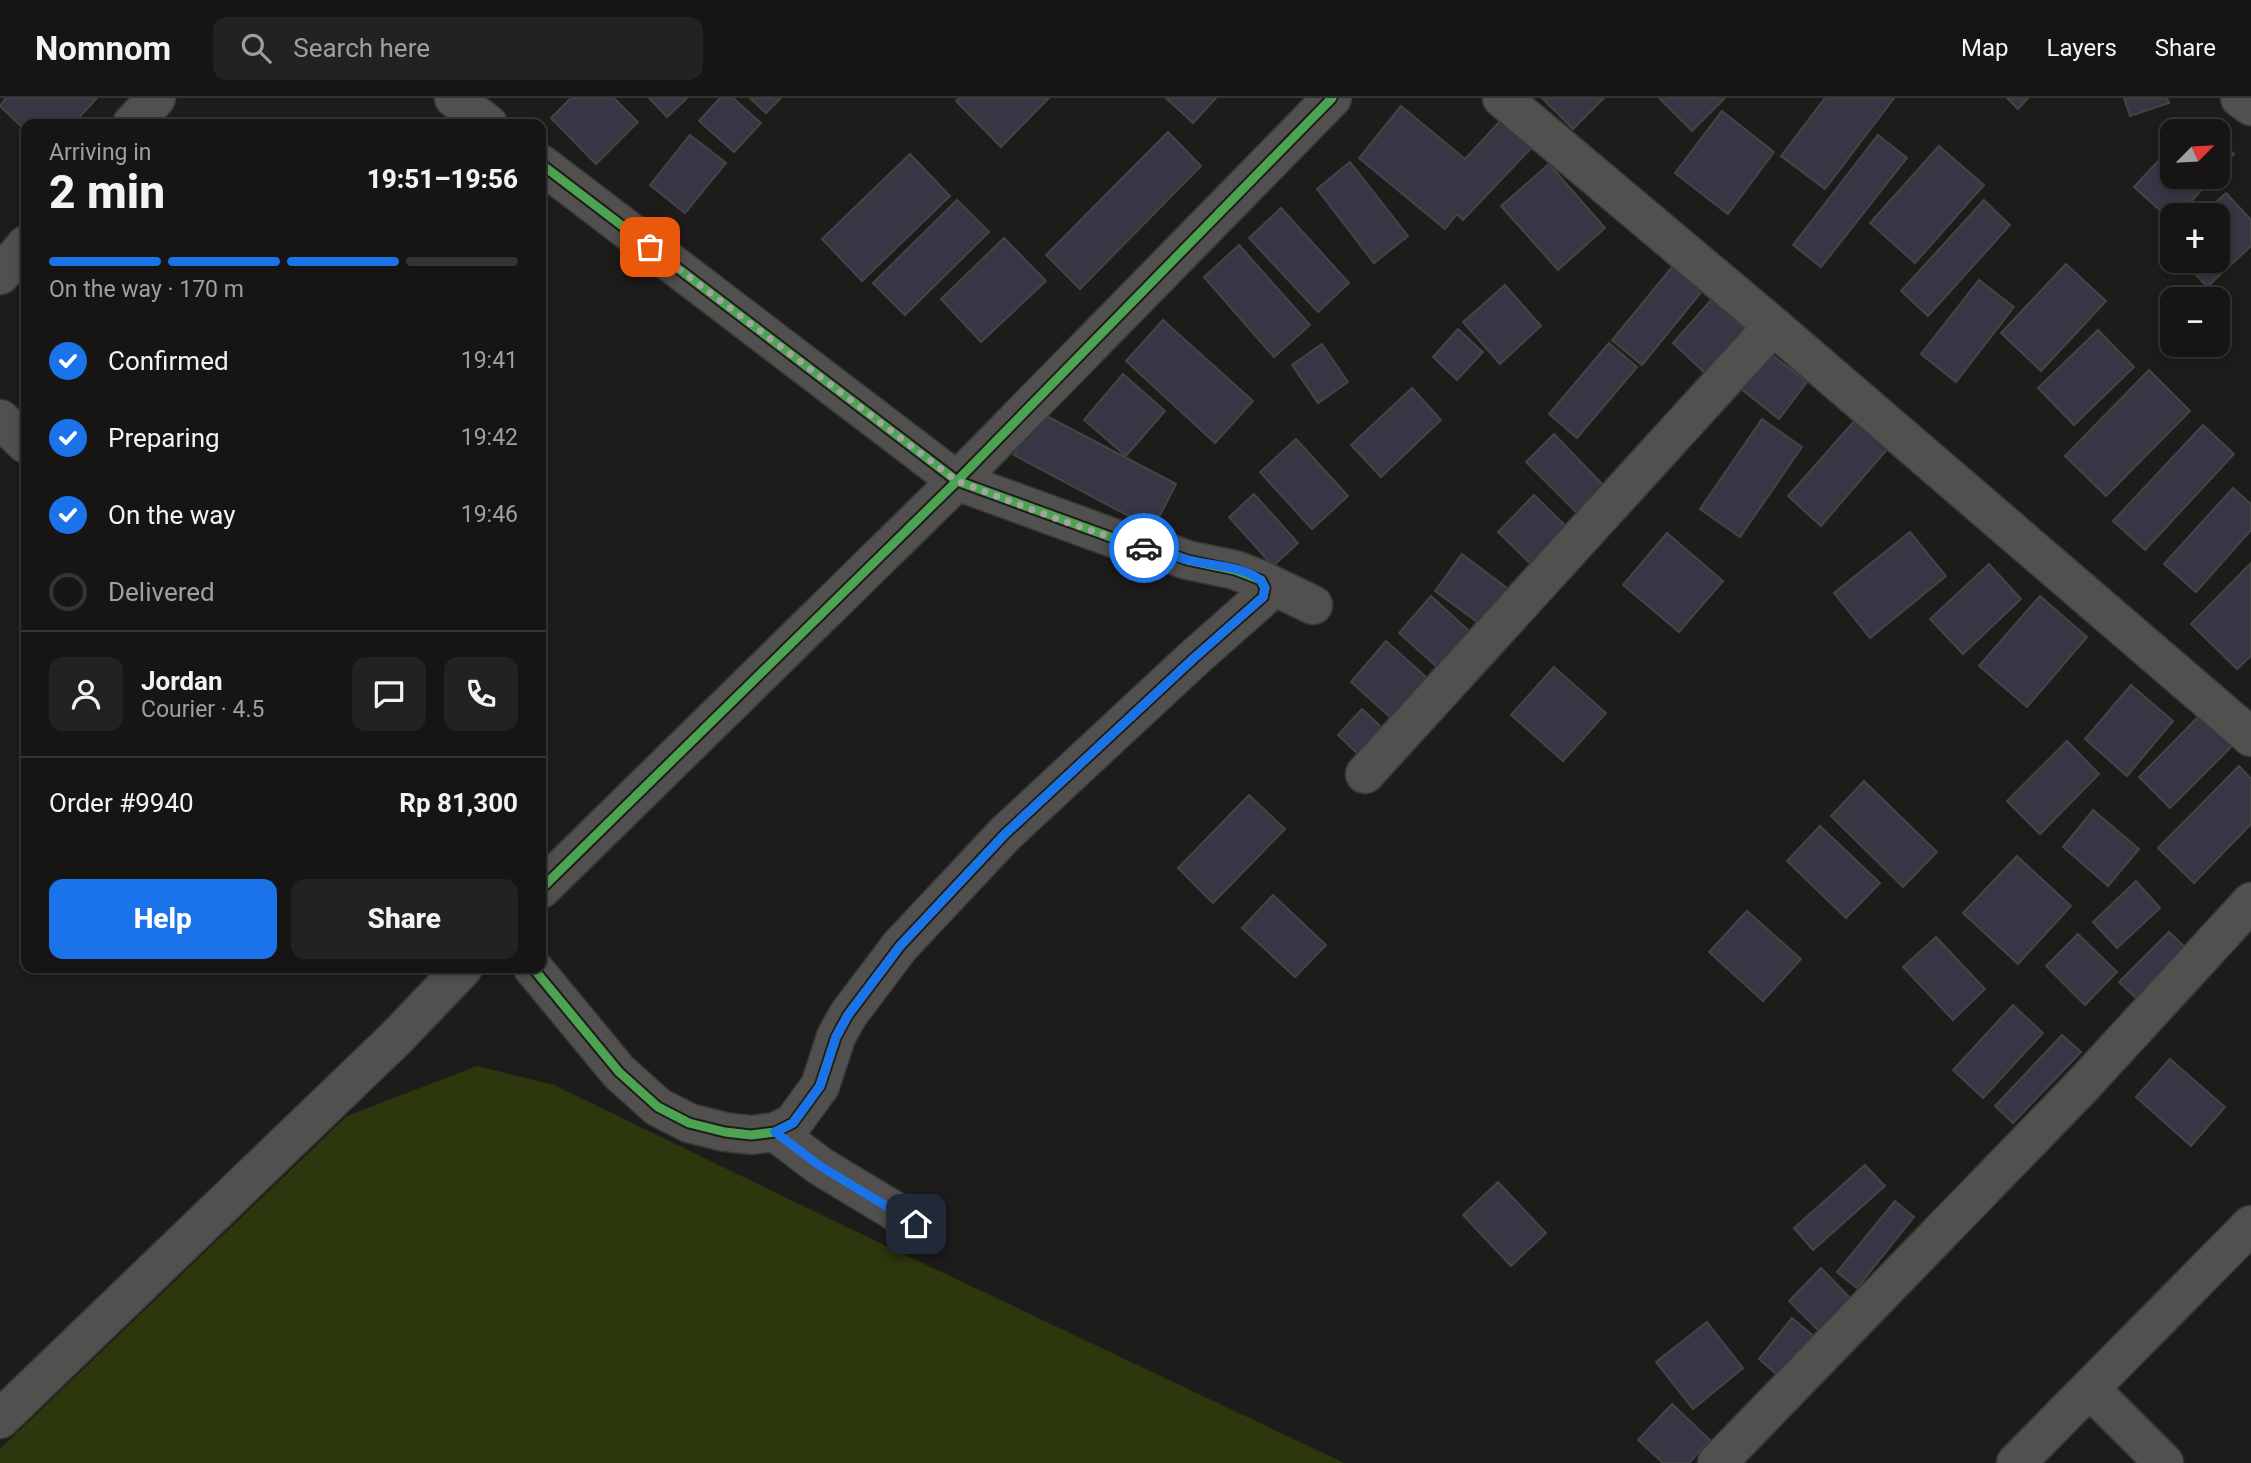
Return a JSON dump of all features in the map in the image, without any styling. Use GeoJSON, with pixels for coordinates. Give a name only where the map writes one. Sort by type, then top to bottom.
{"type":"FeatureCollection","features":[{"type":"Feature","properties":{"kind":"street"},"geometry":{"type":"LineString","coordinates":[[137,119],[156,98]]}},
{"type":"Feature","properties":{"kind":"street"},"geometry":{"type":"LineString","coordinates":[[454,98],[481,119]]}},
{"type":"Feature","properties":{"kind":"street"},"geometry":{"type":"LineString","coordinates":[[546,884],[957,481],[1332,98]]}},
{"type":"Feature","properties":{"kind":"street"},"geometry":{"type":"LineString","coordinates":[[1502,98],[1773,326],[2251,737]]}},
{"type":"Feature","properties":{"kind":"street"},"geometry":{"type":"LineString","coordinates":[[2240,98],[2251,106]]}},
{"type":"Feature","properties":{"kind":"street"},"geometry":{"type":"LineString","coordinates":[[546,168],[957,481],[1138,547],[1236,570],[1314,605]]}},
{"type":"Feature","properties":{"kind":"street"},"geometry":{"type":"LineString","coordinates":[[0,275],[21,251]]}},
{"type":"Feature","properties":{"kind":"street"},"geometry":{"type":"LineString","coordinates":[[1365,774],[1773,326]]}},
{"type":"Feature","properties":{"kind":"street"},"geometry":{"type":"LineString","coordinates":[[0,419],[21,439]]}},
{"type":"Feature","properties":{"kind":"street"},"geometry":{"type":"LineString","coordinates":[[537,973],[619,1072],[658,1107],[689,1123],[725,1132],[751,1135],[775,1132],[793,1123],[820,1086],[836,1037],[848,1015],[900,946],[1005,834],[1263,597],[1265,588],[1261,580]]}},
{"type":"Feature","properties":{"kind":"street"},"geometry":{"type":"LineString","coordinates":[[1717,1463],[2084,1084],[2251,902]]}},
{"type":"Feature","properties":{"kind":"street"},"geometry":{"type":"LineString","coordinates":[[0,1419],[396,1038],[458,973]]}},
{"type":"Feature","properties":{"kind":"street"},"geometry":{"type":"LineString","coordinates":[[775,1132],[820,1166],[916,1224]]}},
{"type":"Feature","properties":{"kind":"street"},"geometry":{"type":"LineString","coordinates":[[2016,1463],[2245,1241]]}},
{"type":"Feature","properties":{"kind":"street"},"geometry":{"type":"LineString","coordinates":[[2090,1389],[2164,1463]]}},
{"type":"Feature","properties":{"kind":"green space"},"geometry":{"type":"Polygon","coordinates":[[[477,1066],[554,1085],[1344,1463],[0,1463],[0,1449],[347,1116],[477,1066]]]}},
{"type":"Feature","properties":{"kind":"building"},"geometry":{"type":"Polygon","coordinates":[[[6,98],[97,98],[78,119],[21,119],[21,126],[0,106],[6,98]]]}},
{"type":"Feature","properties":{"kind":"building"},"geometry":{"type":"Polygon","coordinates":[[[571,98],[614,98],[638,122],[596,164],[551,118],[571,98]]]}},
{"type":"Feature","properties":{"kind":"building"},"geometry":{"type":"Polygon","coordinates":[[[649,98],[687,98],[667,117],[649,98]]]}},
{"type":"Feature","properties":{"kind":"building"},"geometry":{"type":"Polygon","coordinates":[[[720,98],[733,98],[761,123],[734,152],[699,121],[720,98]]]}},
{"type":"Feature","properties":{"kind":"building"},"geometry":{"type":"Polygon","coordinates":[[[750,98],[781,98],[766,113],[750,98]]]}},
{"type":"Feature","properties":{"kind":"building"},"geometry":{"type":"Polygon","coordinates":[[[959,98],[1049,98],[1001,147],[956,101],[959,98]]]}},
{"type":"Feature","properties":{"kind":"building"},"geometry":{"type":"Polygon","coordinates":[[[1166,98],[1216,98],[1193,123],[1166,98]]]}},
{"type":"Feature","properties":{"kind":"building"},"geometry":{"type":"Polygon","coordinates":[[[1542,98],[1604,98],[1573,129],[1542,98]]]}},
{"type":"Feature","properties":{"kind":"building"},"geometry":{"type":"Polygon","coordinates":[[[1659,98],[1725,98],[1692,131],[1659,98]]]}},
{"type":"Feature","properties":{"kind":"building"},"geometry":{"type":"Polygon","coordinates":[[[1825,98],[1894,98],[1825,189],[1781,156],[1825,98]]]}},
{"type":"Feature","properties":{"kind":"building"},"geometry":{"type":"Polygon","coordinates":[[[2007,98],[2028,98],[2018,109],[2007,98]]]}},
{"type":"Feature","properties":{"kind":"building"},"geometry":{"type":"Polygon","coordinates":[[[2124,98],[2167,98],[2169,103],[2130,116],[2124,98]]]}},
{"type":"Feature","properties":{"kind":"building"},"geometry":{"type":"Polygon","coordinates":[[[1401,106],[1465,159],[1504,117],[1534,145],[1463,220],[1457,214],[1445,229],[1359,158],[1401,106]]]}},
{"type":"Feature","properties":{"kind":"building"},"geometry":{"type":"Polygon","coordinates":[[[1722,111],[1774,152],[1728,214],[1675,173],[1722,111]]]}},
{"type":"Feature","properties":{"kind":"building"},"geometry":{"type":"Polygon","coordinates":[[[1168,132],[1201,166],[1080,289],[1046,255],[1168,132]]]}},
{"type":"Feature","properties":{"kind":"building"},"geometry":{"type":"Polygon","coordinates":[[[690,135],[726,163],[685,213],[650,185],[690,135]]]}},
{"type":"Feature","properties":{"kind":"building"},"geometry":{"type":"Polygon","coordinates":[[[1878,135],[1907,158],[1821,267],[1793,245],[1878,135]]]}},
{"type":"Feature","properties":{"kind":"building"},"geometry":{"type":"Polygon","coordinates":[[[1939,146],[1984,185],[1915,263],[1870,223],[1939,146]]]}},
{"type":"Feature","properties":{"kind":"building"},"geometry":{"type":"Polygon","coordinates":[[[910,154],[950,196],[862,281],[822,239],[910,154]]]}},
{"type":"Feature","properties":{"kind":"building"},"geometry":{"type":"Polygon","coordinates":[[[2160,159],[2160,189],[2202,189],[2190,203],[2160,203],[2160,210],[2134,187],[2160,159]]]}},
{"type":"Feature","properties":{"kind":"building"},"geometry":{"type":"Polygon","coordinates":[[[1350,162],[1408,236],[1374,263],[1317,189],[1350,162]]]}},
{"type":"Feature","properties":{"kind":"building"},"geometry":{"type":"Polygon","coordinates":[[[1549,164],[1605,228],[1558,270],[1501,206],[1549,164]]]}},
{"type":"Feature","properties":{"kind":"building"},"geometry":{"type":"Polygon","coordinates":[[[2226,193],[2251,220],[2251,246],[2230,266],[2230,203],[2215,203],[2226,193]]]}},
{"type":"Feature","properties":{"kind":"building"},"geometry":{"type":"Polygon","coordinates":[[[957,200],[989,232],[905,315],[873,283],[957,200]]]}},
{"type":"Feature","properties":{"kind":"building"},"geometry":{"type":"Polygon","coordinates":[[[1984,200],[2010,225],[1928,316],[1901,291],[1984,200]]]}},
{"type":"Feature","properties":{"kind":"building"},"geometry":{"type":"Polygon","coordinates":[[[1281,208],[1349,283],[1318,312],[1249,238],[1281,208]]]}},
{"type":"Feature","properties":{"kind":"building"},"geometry":{"type":"Polygon","coordinates":[[[1004,238],[1046,281],[981,342],[941,299],[1004,238]]]}},
{"type":"Feature","properties":{"kind":"building"},"geometry":{"type":"Polygon","coordinates":[[[1239,245],[1310,325],[1274,357],[1204,277],[1239,245]]]}},
{"type":"Feature","properties":{"kind":"building"},"geometry":{"type":"Polygon","coordinates":[[[2066,264],[2106,301],[2041,371],[2001,333],[2066,264]]]}},
{"type":"Feature","properties":{"kind":"building"},"geometry":{"type":"Polygon","coordinates":[[[1673,266],[1702,291],[1642,365],[1612,340],[1673,266]]]}},
{"type":"Feature","properties":{"kind":"building"},"geometry":{"type":"Polygon","coordinates":[[[2195,273],[2222,273],[2207,287],[2195,273]]]}},
{"type":"Feature","properties":{"kind":"building"},"geometry":{"type":"Polygon","coordinates":[[[1979,280],[2014,307],[1956,382],[1921,354],[1979,280]]]}},
{"type":"Feature","properties":{"kind":"building"},"geometry":{"type":"Polygon","coordinates":[[[1505,285],[1541,326],[1500,364],[1463,322],[1505,285]]]}},
{"type":"Feature","properties":{"kind":"building"},"geometry":{"type":"Polygon","coordinates":[[[1712,299],[1748,332],[1708,376],[1673,343],[1712,299]]]}},
{"type":"Feature","properties":{"kind":"building"},"geometry":{"type":"Polygon","coordinates":[[[1163,320],[1253,401],[1215,443],[1126,361],[1163,320]]]}},
{"type":"Feature","properties":{"kind":"building"},"geometry":{"type":"Polygon","coordinates":[[[1458,329],[1483,352],[1457,380],[1433,357],[1458,329]]]}},
{"type":"Feature","properties":{"kind":"building"},"geometry":{"type":"Polygon","coordinates":[[[2098,330],[2134,367],[2074,425],[2038,388],[2098,330]]]}},
{"type":"Feature","properties":{"kind":"building"},"geometry":{"type":"Polygon","coordinates":[[[1609,343],[1637,367],[1577,438],[1549,414],[1609,343]]]}},
{"type":"Feature","properties":{"kind":"building"},"geometry":{"type":"Polygon","coordinates":[[[1322,344],[1348,382],[1318,403],[1292,365],[1322,344]]]}},
{"type":"Feature","properties":{"kind":"building"},"geometry":{"type":"Polygon","coordinates":[[[1768,352],[1807,382],[1779,419],[1740,388],[1768,352]]]}},
{"type":"Feature","properties":{"kind":"building"},"geometry":{"type":"Polygon","coordinates":[[[2149,370],[2190,411],[2106,496],[2065,456],[2149,370]]]}},
{"type":"Feature","properties":{"kind":"building"},"geometry":{"type":"Polygon","coordinates":[[[1123,374],[1165,411],[1126,456],[1084,420],[1123,374]]]}},
{"type":"Feature","properties":{"kind":"building"},"geometry":{"type":"Polygon","coordinates":[[[1412,388],[1441,420],[1381,477],[1351,445],[1412,388]]]}},
{"type":"Feature","properties":{"kind":"building"},"geometry":{"type":"Polygon","coordinates":[[[1037,411],[1176,484],[1153,529],[1014,455],[1037,411]]]}},
{"type":"Feature","properties":{"kind":"building"},"geometry":{"type":"Polygon","coordinates":[[[1857,418],[1889,447],[1821,526],[1788,496],[1857,418]]]}},
{"type":"Feature","properties":{"kind":"building"},"geometry":{"type":"Polygon","coordinates":[[[1762,419],[1802,447],[1740,537],[1700,509],[1762,419]]]}},
{"type":"Feature","properties":{"kind":"building"},"geometry":{"type":"Polygon","coordinates":[[[2203,425],[2234,454],[2145,550],[2113,521],[2203,425]]]}},
{"type":"Feature","properties":{"kind":"building"},"geometry":{"type":"Polygon","coordinates":[[[1554,434],[1607,489],[1580,516],[1526,462],[1554,434]]]}},
{"type":"Feature","properties":{"kind":"building"},"geometry":{"type":"Polygon","coordinates":[[[1296,439],[1348,496],[1312,529],[1260,472],[1296,439]]]}},
{"type":"Feature","properties":{"kind":"building"},"geometry":{"type":"Polygon","coordinates":[[[2233,488],[2251,504],[2251,530],[2196,592],[2164,564],[2233,488]]]}},
{"type":"Feature","properties":{"kind":"building"},"geometry":{"type":"Polygon","coordinates":[[[1254,494],[1298,543],[1273,566],[1229,517],[1254,494]]]}},
{"type":"Feature","properties":{"kind":"building"},"geometry":{"type":"Polygon","coordinates":[[[1534,495],[1575,535],[1539,572],[1498,532],[1534,495]]]}},
{"type":"Feature","properties":{"kind":"building"},"geometry":{"type":"Polygon","coordinates":[[[1910,532],[1946,576],[1870,638],[1834,593],[1910,532]]]}},
{"type":"Feature","properties":{"kind":"building"},"geometry":{"type":"Polygon","coordinates":[[[1667,533],[1723,581],[1679,632],[1623,585],[1667,533]]]}},
{"type":"Feature","properties":{"kind":"building"},"geometry":{"type":"Polygon","coordinates":[[[1462,554],[1507,588],[1480,624],[1435,591],[1462,554]]]}},
{"type":"Feature","properties":{"kind":"building"},"geometry":{"type":"Polygon","coordinates":[[[2251,563],[2251,656],[2237,669],[2191,624],[2251,563]]]}},
{"type":"Feature","properties":{"kind":"building"},"geometry":{"type":"Polygon","coordinates":[[[1989,564],[2021,599],[1963,654],[1930,619],[1989,564]]]}},
{"type":"Feature","properties":{"kind":"building"},"geometry":{"type":"Polygon","coordinates":[[[1431,596],[1478,639],[1446,675],[1399,633],[1431,596]]]}},
{"type":"Feature","properties":{"kind":"building"},"geometry":{"type":"Polygon","coordinates":[[[2040,596],[2087,637],[2027,707],[1979,666],[2040,596]]]}},
{"type":"Feature","properties":{"kind":"building"},"geometry":{"type":"Polygon","coordinates":[[[1386,641],[1435,685],[1399,725],[1351,682],[1386,641]]]}},
{"type":"Feature","properties":{"kind":"building"},"geometry":{"type":"Polygon","coordinates":[[[1554,667],[1606,713],[1563,761],[1511,715],[1554,667]]]}},
{"type":"Feature","properties":{"kind":"building"},"geometry":{"type":"Polygon","coordinates":[[[2131,685],[2173,721],[2127,776],[2085,739],[2131,685]]]}},
{"type":"Feature","properties":{"kind":"building"},"geometry":{"type":"Polygon","coordinates":[[[1362,709],[1393,738],[1368,764],[1338,735],[1362,709]]]}},
{"type":"Feature","properties":{"kind":"building"},"geometry":{"type":"Polygon","coordinates":[[[2201,714],[2232,746],[2170,808],[2139,777],[2201,714]]]}},
{"type":"Feature","properties":{"kind":"building"},"geometry":{"type":"Polygon","coordinates":[[[2067,741],[2099,774],[2040,834],[2007,801],[2067,741]]]}},
{"type":"Feature","properties":{"kind":"building"},"geometry":{"type":"Polygon","coordinates":[[[2239,766],[2251,779],[2251,824],[2194,883],[2158,848],[2239,766]]]}},
{"type":"Feature","properties":{"kind":"building"},"geometry":{"type":"Polygon","coordinates":[[[1864,781],[1937,852],[1903,887],[1831,816],[1864,781]]]}},
{"type":"Feature","properties":{"kind":"building"},"geometry":{"type":"Polygon","coordinates":[[[1249,795],[1285,829],[1213,903],[1178,868],[1249,795]]]}},
{"type":"Feature","properties":{"kind":"building"},"geometry":{"type":"Polygon","coordinates":[[[2093,810],[2139,849],[2108,886],[2063,847],[2093,810]]]}},
{"type":"Feature","properties":{"kind":"building"},"geometry":{"type":"Polygon","coordinates":[[[1820,826],[1880,883],[1846,918],[1787,861],[1820,826]]]}},
{"type":"Feature","properties":{"kind":"building"},"geometry":{"type":"Polygon","coordinates":[[[2017,856],[2071,906],[2018,964],[1963,913],[2017,856]]]}},
{"type":"Feature","properties":{"kind":"building"},"geometry":{"type":"Polygon","coordinates":[[[2136,881],[2160,908],[2117,948],[2093,922],[2136,881]]]}},
{"type":"Feature","properties":{"kind":"building"},"geometry":{"type":"Polygon","coordinates":[[[1273,895],[1326,945],[1295,977],[1242,928],[1273,895]]]}},
{"type":"Feature","properties":{"kind":"building"},"geometry":{"type":"Polygon","coordinates":[[[1747,911],[1801,959],[1763,1001],[1709,952],[1747,911]]]}},
{"type":"Feature","properties":{"kind":"building"},"geometry":{"type":"Polygon","coordinates":[[[2169,932],[2187,949],[2138,1000],[2119,982],[2169,932]]]}},
{"type":"Feature","properties":{"kind":"building"},"geometry":{"type":"Polygon","coordinates":[[[2078,934],[2117,972],[2085,1005],[2046,966],[2078,934]]]}},
{"type":"Feature","properties":{"kind":"building"},"geometry":{"type":"Polygon","coordinates":[[[1936,937],[1985,989],[1953,1020],[1903,967],[1936,937]]]}},
{"type":"Feature","properties":{"kind":"building"},"geometry":{"type":"Polygon","coordinates":[[[2013,1005],[2043,1033],[1983,1098],[1953,1070],[2013,1005]]]}},
{"type":"Feature","properties":{"kind":"building"},"geometry":{"type":"Polygon","coordinates":[[[2062,1035],[2081,1052],[2013,1123],[1995,1106],[2062,1035]]]}},
{"type":"Feature","properties":{"kind":"building"},"geometry":{"type":"Polygon","coordinates":[[[2170,1059],[2225,1107],[2191,1146],[2136,1097],[2170,1059]]]}},
{"type":"Feature","properties":{"kind":"building"},"geometry":{"type":"Polygon","coordinates":[[[1865,1165],[1885,1186],[1813,1250],[1794,1228],[1865,1165]]]}},
{"type":"Feature","properties":{"kind":"building"},"geometry":{"type":"Polygon","coordinates":[[[1498,1182],[1546,1233],[1511,1266],[1463,1215],[1498,1182]]]}},
{"type":"Feature","properties":{"kind":"building"},"geometry":{"type":"Polygon","coordinates":[[[1895,1201],[1914,1217],[1857,1288],[1837,1272],[1895,1201]]]}},
{"type":"Feature","properties":{"kind":"building"},"geometry":{"type":"Polygon","coordinates":[[[1821,1268],[1856,1304],[1824,1336],[1789,1301],[1821,1268]]]}},
{"type":"Feature","properties":{"kind":"building"},"geometry":{"type":"Polygon","coordinates":[[[1792,1318],[1823,1344],[1789,1385],[1759,1359],[1792,1318]]]}},
{"type":"Feature","properties":{"kind":"building"},"geometry":{"type":"Polygon","coordinates":[[[1707,1322],[1743,1368],[1693,1409],[1656,1362],[1707,1322]]]}},
{"type":"Feature","properties":{"kind":"building"},"geometry":{"type":"Polygon","coordinates":[[[1672,1404],[1710,1440],[1689,1463],[1663,1463],[1638,1440],[1672,1404]]]}},
{"type":"Feature","properties":{"kind":"cycle path"},"geometry":{"type":"LineString","coordinates":[[546,884],[957,481],[1332,98]]}},
{"type":"Feature","properties":{"kind":"cycle path"},"geometry":{"type":"LineString","coordinates":[[537,973],[619,1072],[658,1107],[689,1123],[725,1132],[751,1135],[775,1132],[793,1123],[820,1086],[836,1037],[848,1015],[900,946],[1005,834],[1263,597],[1265,588],[1261,580],[1235,570],[1138,547],[957,481],[546,168]]}},
{"type":"Feature","properties":{"kind":"way so far"},"geometry":{"type":"LineString","coordinates":[[650,247],[957,481],[1144,548]]}},
{"type":"Feature","properties":{"kind":"route"},"geometry":{"type":"LineString","coordinates":[[916,1224],[820,1166],[775,1132],[793,1123],[820,1086],[836,1037],[848,1015],[900,946],[1005,834],[1263,597],[1265,588],[1261,580],[1255,577],[1144,548]]}}]}
